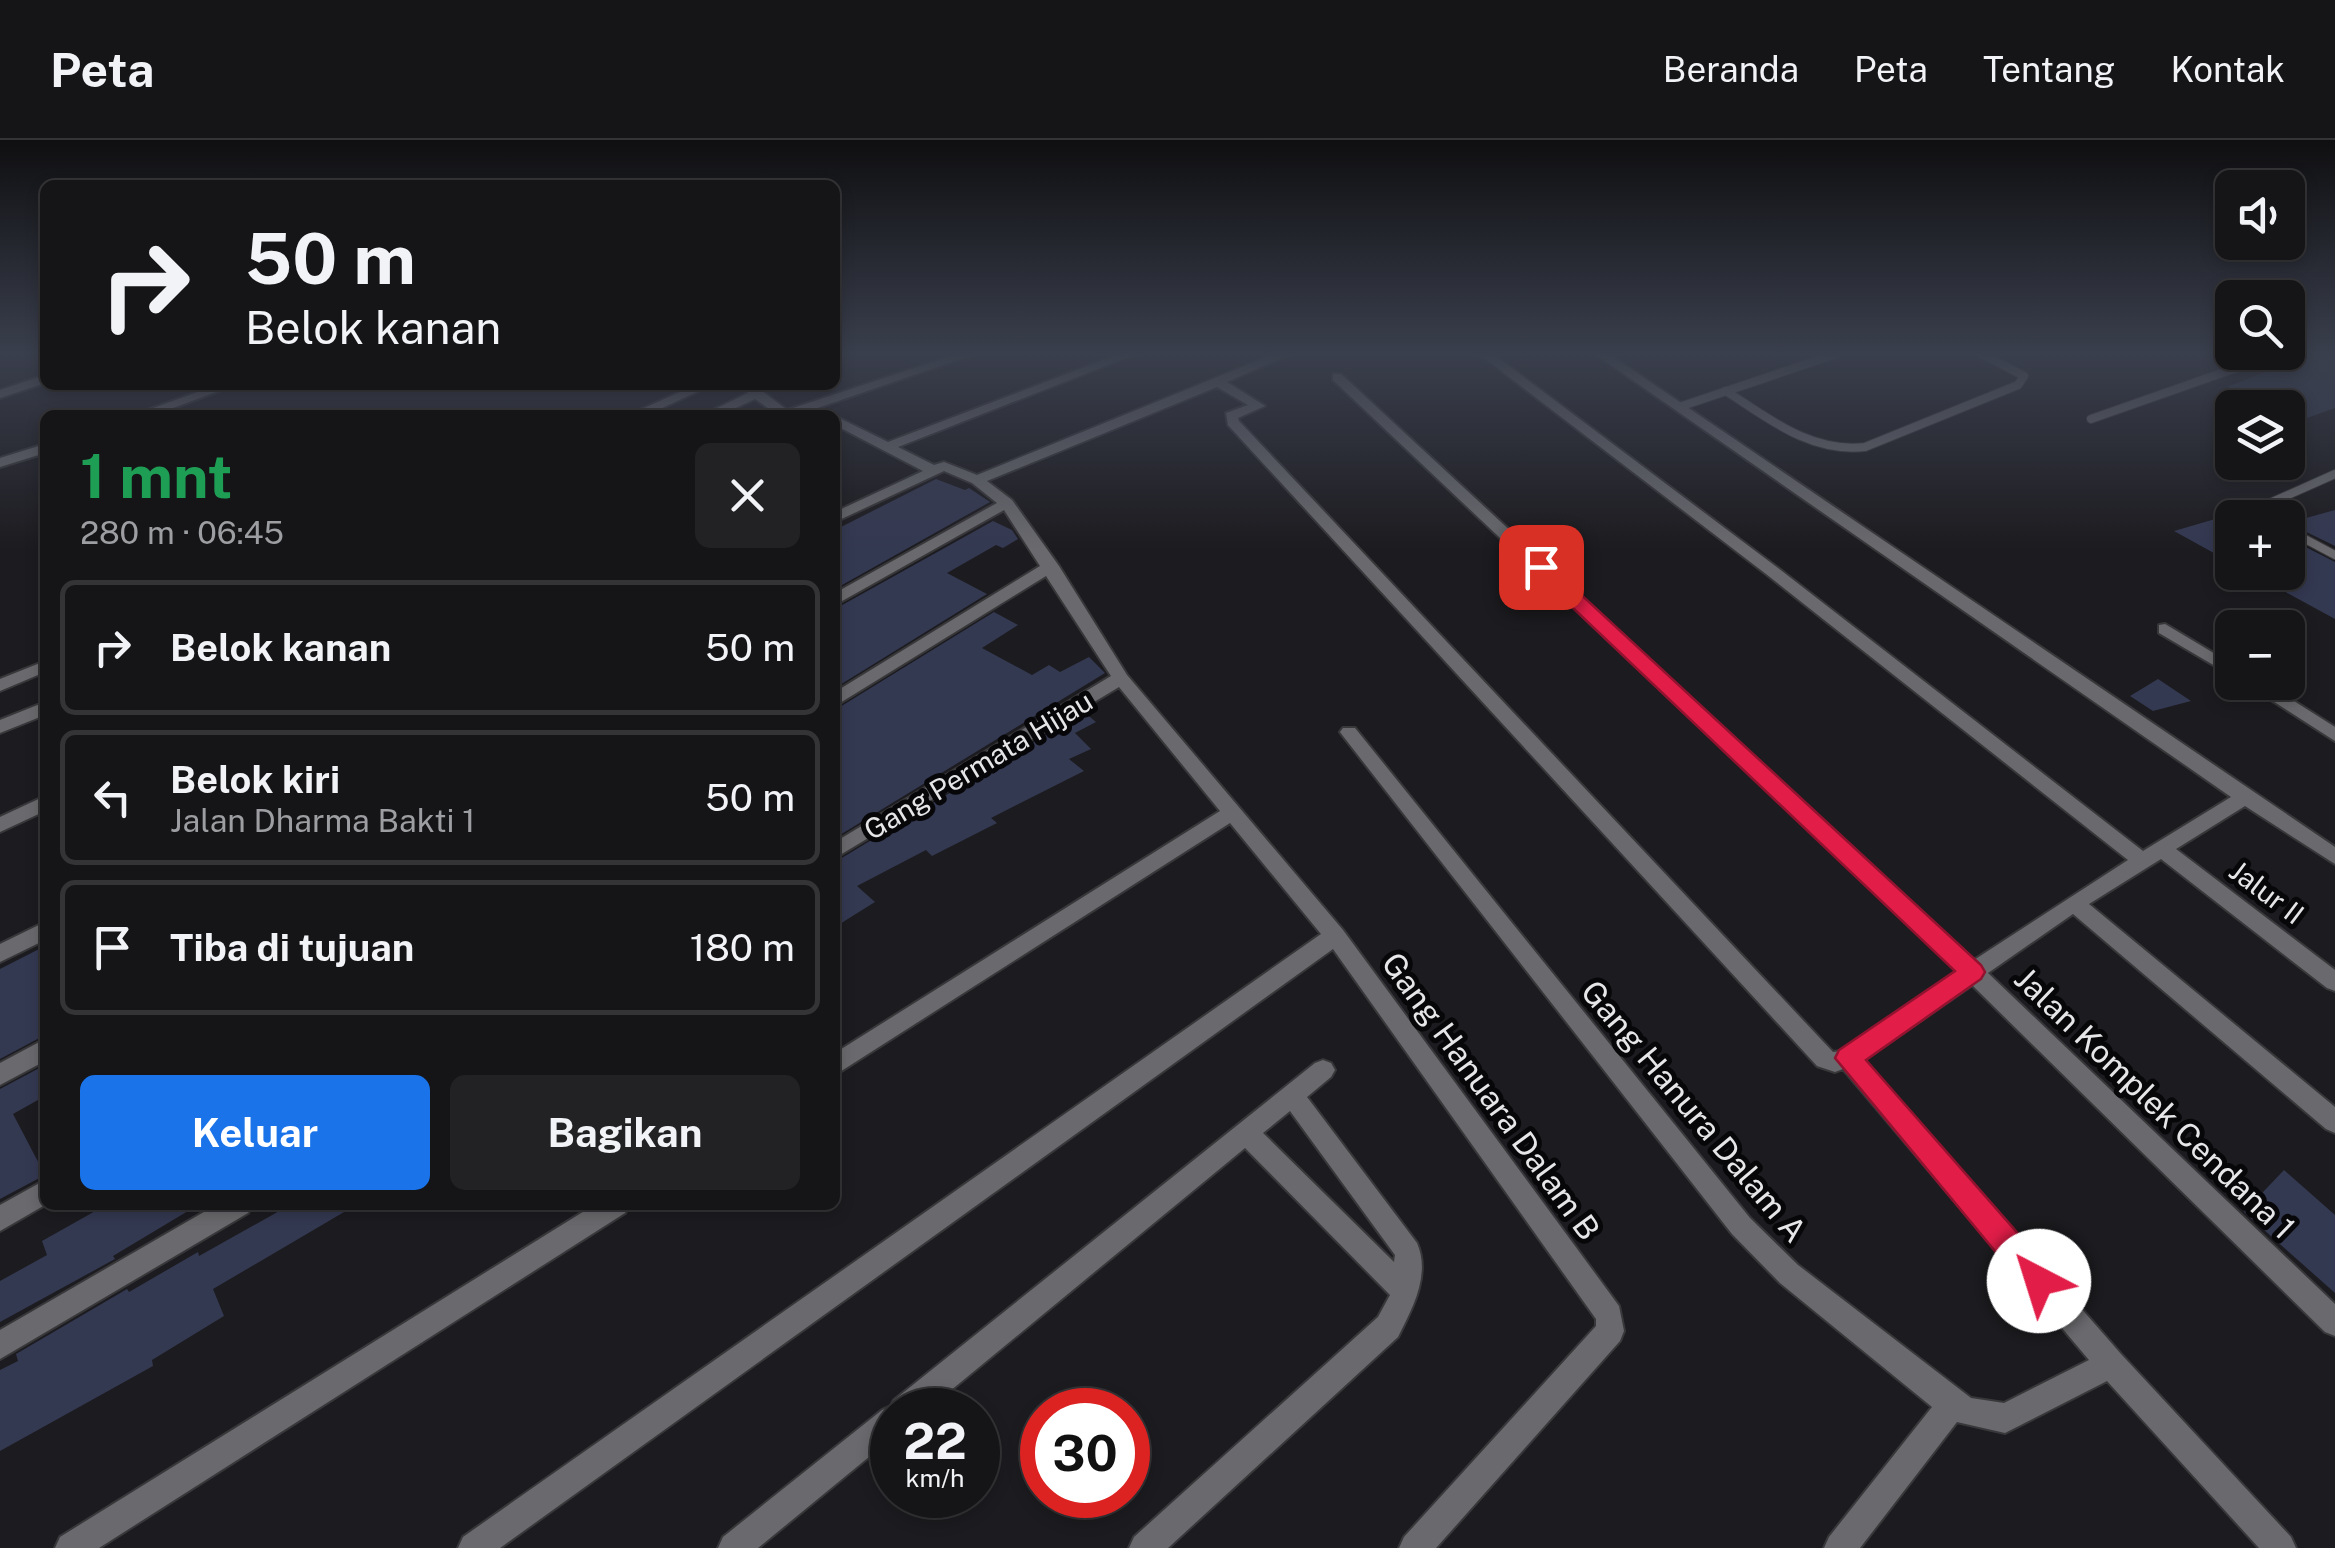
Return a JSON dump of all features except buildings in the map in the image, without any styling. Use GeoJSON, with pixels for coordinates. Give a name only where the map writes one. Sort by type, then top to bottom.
{"type":"FeatureCollection","features":[{"type":"Feature","properties":{"kind":"street"},"geometry":{"type":"LineString","coordinates":[[886,447],[958,420]]}},
{"type":"Feature","properties":{"kind":"street"},"geometry":{"type":"LineString","coordinates":[[978,480],[1126,420]]}},
{"type":"Feature","properties":{"kind":"street"},"geometry":{"type":"LineString","coordinates":[[1232,420],[1817,1052],[1835,1062],[1848,1058],[2074,903],[2245,797]]}},
{"type":"Feature","properties":{"kind":"street","name":"Jalan Komplek Cendana 1"},"geometry":{"type":"LineString","coordinates":[[1384,420],[1972,972],[2335,1322]]}},
{"type":"Feature","properties":{"kind":"street"},"geometry":{"type":"LineString","coordinates":[[1572,420],[1756,558],[2141,860]]}},
{"type":"Feature","properties":{"kind":"street"},"geometry":{"type":"LineString","coordinates":[[1697,420],[2335,857]]}},
{"type":"Feature","properties":{"kind":"street","name":"Gang Hanuara Dalam B"},"geometry":{"type":"LineString","coordinates":[[840,425],[886,447],[978,480],[1007,503],[1121,678],[1335,936],[1612,1322],[1610,1331],[1414,1548]]}},
{"type":"Feature","properties":{"kind":"street"},"geometry":{"type":"LineString","coordinates":[[0,463],[40,450]]}},
{"type":"Feature","properties":{"kind":"street"},"geometry":{"type":"LineString","coordinates":[[840,516],[937,467]]}},
{"type":"Feature","properties":{"kind":"street"},"geometry":{"type":"LineString","coordinates":[[840,597],[1007,503]]}},
{"type":"Feature","properties":{"kind":"street"},"geometry":{"type":"LineString","coordinates":[[840,697],[1051,566]]}},
{"type":"Feature","properties":{"kind":"street"},"geometry":{"type":"LineString","coordinates":[[2165,629],[2215,660]]}},
{"type":"Feature","properties":{"kind":"street"},"geometry":{"type":"LineString","coordinates":[[0,686],[40,668]]}},
{"type":"Feature","properties":{"kind":"street","name":"Gang Permata Hijau"},"geometry":{"type":"LineString","coordinates":[[840,848],[1121,678]]}},
{"type":"Feature","properties":{"kind":"street"},"geometry":{"type":"LineString","coordinates":[[2280,700],[2335,735]]}},
{"type":"Feature","properties":{"kind":"street"},"geometry":{"type":"LineString","coordinates":[[0,727],[40,710]]}},
{"type":"Feature","properties":{"kind":"street","name":"Gang Hanura Dalam A"},"geometry":{"type":"LineString","coordinates":[[1349,732],[1740,1226],[1788,1274],[1946,1400],[1967,1412],[2005,1418],[2111,1364]]}},
{"type":"Feature","properties":{"kind":"street"},"geometry":{"type":"LineString","coordinates":[[0,825],[40,805]]}},
{"type":"Feature","properties":{"kind":"street"},"geometry":{"type":"LineString","coordinates":[[840,1062],[1232,813]]}},
{"type":"Feature","properties":{"kind":"street","name":"Jalur II"},"geometry":{"type":"LineString","coordinates":[[2162,849],[2335,982]]}},
{"type":"Feature","properties":{"kind":"street"},"geometry":{"type":"LineString","coordinates":[[2074,903],[2335,1122]]}},
{"type":"Feature","properties":{"kind":"street"},"geometry":{"type":"LineString","coordinates":[[0,954],[40,933]]}},
{"type":"Feature","properties":{"kind":"street"},"geometry":{"type":"LineString","coordinates":[[474,1548],[1335,936]]}},
{"type":"Feature","properties":{"kind":"street"},"geometry":{"type":"LineString","coordinates":[[0,1074],[40,1052]]}},
{"type":"Feature","properties":{"kind":"street"},"geometry":{"type":"LineString","coordinates":[[1848,1058],[2111,1364],[2280,1548]]}},
{"type":"Feature","properties":{"kind":"street"},"geometry":{"type":"LineString","coordinates":[[931,1388],[1323,1070]]}},
{"type":"Feature","properties":{"kind":"street"},"geometry":{"type":"LineString","coordinates":[[1144,1548],[1388,1327],[1406,1292],[1408,1252],[1293,1096]]}},
{"type":"Feature","properties":{"kind":"street"},"geometry":{"type":"LineString","coordinates":[[1247,1134],[1406,1292]]}},
{"type":"Feature","properties":{"kind":"street"},"geometry":{"type":"LineString","coordinates":[[0,1220],[40,1194]]}},
{"type":"Feature","properties":{"kind":"street"},"geometry":{"type":"LineString","coordinates":[[0,1344],[230,1210]]}},
{"type":"Feature","properties":{"kind":"street"},"geometry":{"type":"LineString","coordinates":[[71,1548],[608,1210]]}},
{"type":"Feature","properties":{"kind":"street"},"geometry":{"type":"LineString","coordinates":[[1840,1548],[1948,1410],[1946,1400]]}},
{"type":"Feature","properties":{"kind":"street"},"geometry":{"type":"LineString","coordinates":[[734,1548],[870,1438]]}},
{"type":"Feature","properties":{"kind":"lane"},"geometry":{"type":"LineString","coordinates":[[1771,420],[1796,436],[1830,447],[1865,447],[1932,420]]}},
{"type":"Feature","properties":{"kind":"lane"},"geometry":{"type":"LineString","coordinates":[[2277,500],[2335,474]]}},
{"type":"Feature","properties":{"kind":"lane"},"geometry":{"type":"LineString","coordinates":[[2305,539],[2335,555]]}},
{"type":"Feature","properties":{"kind":"route"},"geometry":{"type":"LineString","coordinates":[[1541,567],[1972,972],[1848,1058],[2039,1281]]}}]}
